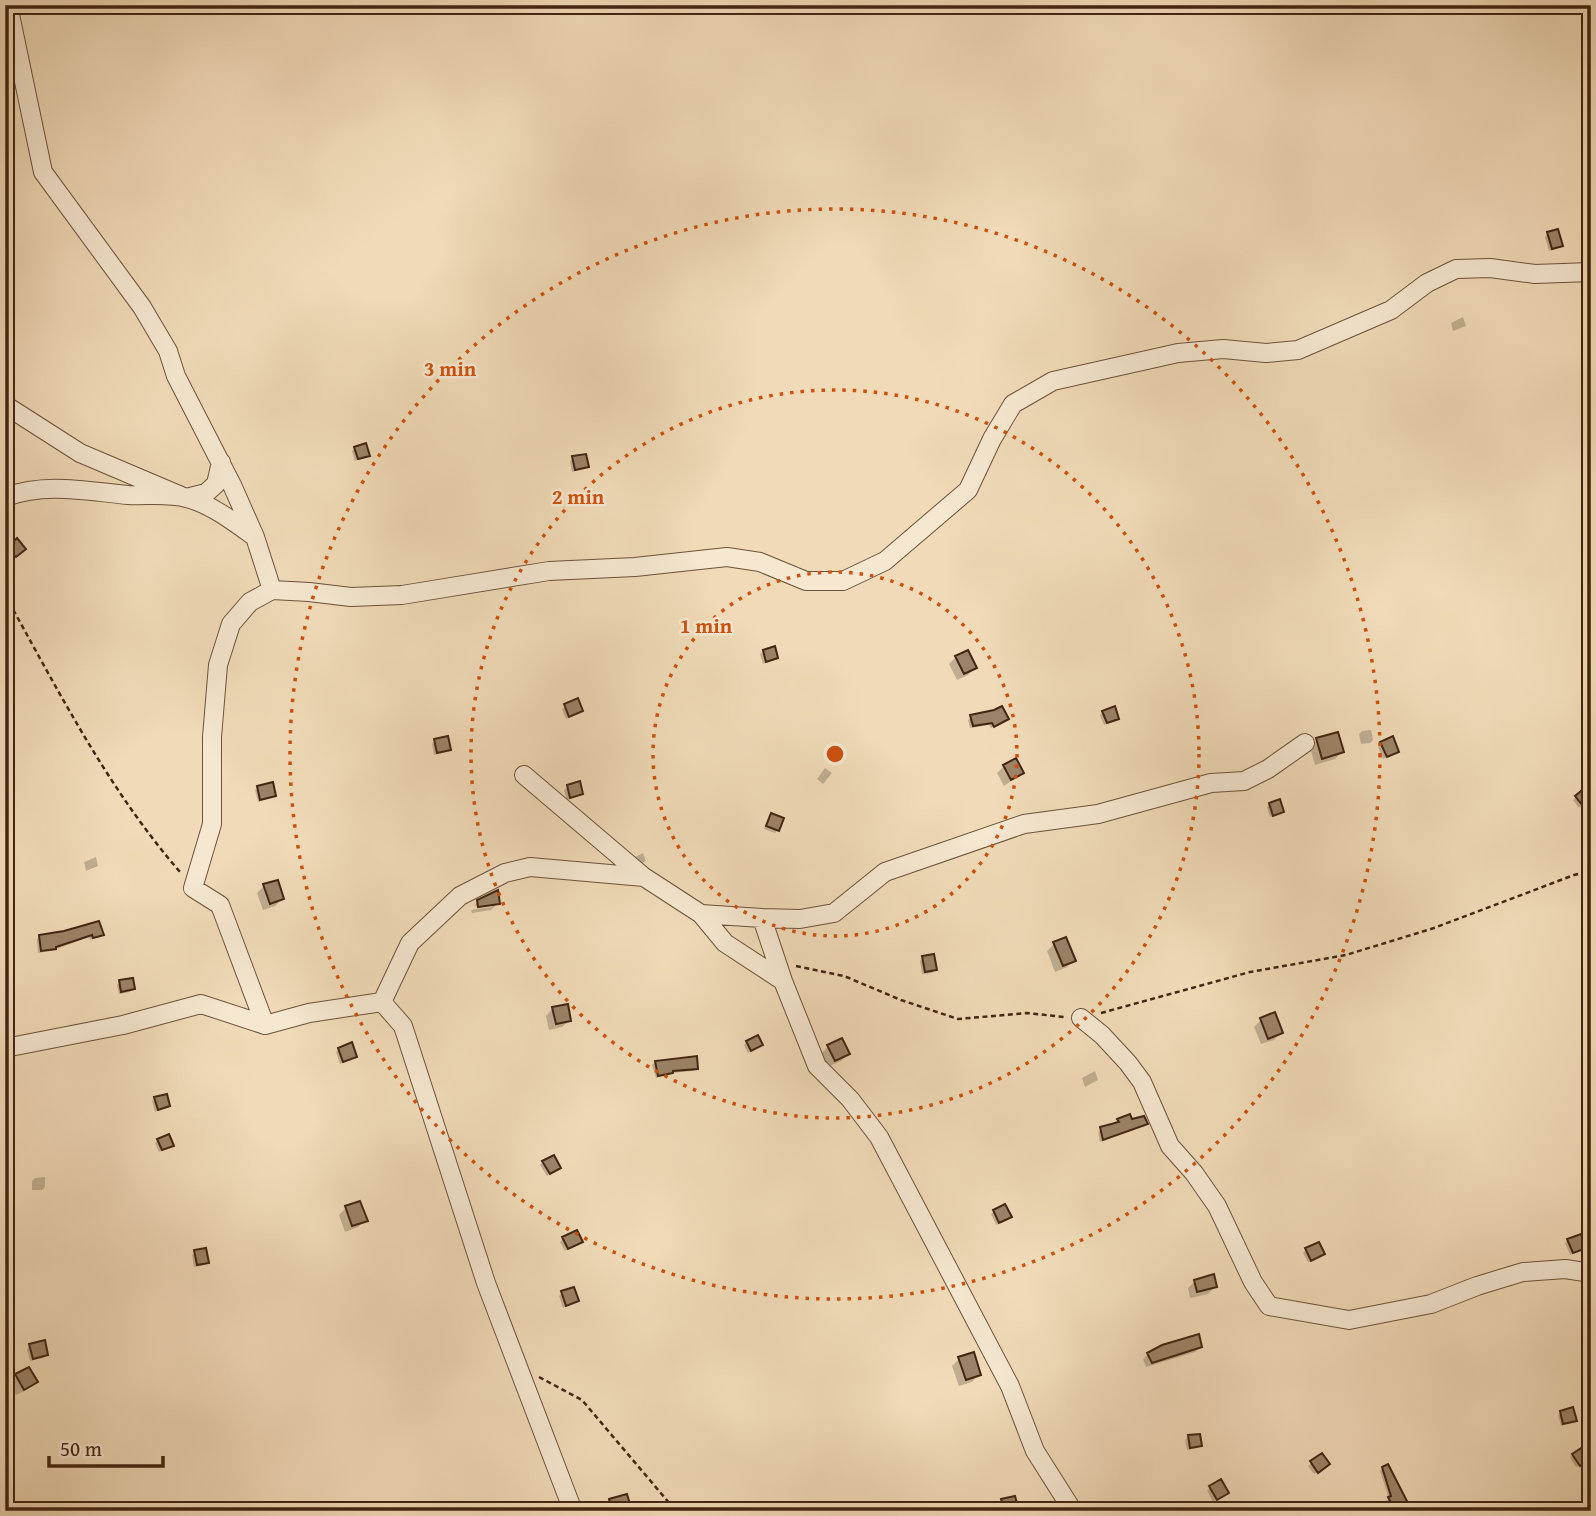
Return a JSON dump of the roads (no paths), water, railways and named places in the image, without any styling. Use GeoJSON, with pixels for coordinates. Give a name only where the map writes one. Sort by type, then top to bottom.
{"type":"FeatureCollection","features":[{"type":"Feature","properties":{"kind":"street"},"geometry":{"type":"LineString","coordinates":[[8,5],[43,172],[142,307],[168,351],[177,376],[221,462],[255,537],[272,590]]}},
{"type":"Feature","properties":{"kind":"street"},"geometry":{"type":"LineString","coordinates":[[265,1025],[220,905],[193,888],[212,824],[212,737],[218,665],[230,624],[250,602],[272,590],[351,597],[402,595],[550,571],[635,567],[727,557],[760,562],[806,581],[843,581],[886,561],[968,489],[992,439],[1013,404],[1053,381],[1178,353],[1223,349],[1266,353],[1298,350],[1391,310],[1427,283],[1456,269],[1490,268],[1535,274],[1591,272]]}},
{"type":"Feature","properties":{"kind":"street"},"geometry":{"type":"LineString","coordinates":[[5,405],[80,453],[229,518],[255,537]]}},
{"type":"Feature","properties":{"kind":"street"},"geometry":{"type":"LineString","coordinates":[[5,497],[32,489],[63,487],[127,495],[186,498],[206,493],[216,484],[221,462]]}},
{"type":"Feature","properties":{"kind":"street"},"geometry":{"type":"LineString","coordinates":[[701,914],[800,919],[834,913],[885,872],[1024,824],[1098,814],[1211,783],[1244,781],[1269,769],[1305,743]]}},
{"type":"Feature","properties":{"kind":"street"},"geometry":{"type":"LineString","coordinates":[[524,775],[644,877],[701,914],[725,943],[783,981]]}},
{"type":"Feature","properties":{"kind":"street"},"geometry":{"type":"LineString","coordinates":[[382,1002],[410,943],[460,895],[505,873],[530,867],[644,877]]}},
{"type":"Feature","properties":{"kind":"street"},"geometry":{"type":"LineString","coordinates":[[762,918],[783,981],[817,1066],[850,1099],[879,1136],[1004,1375],[1035,1451],[1073,1511]]}},
{"type":"Feature","properties":{"kind":"street"},"geometry":{"type":"LineString","coordinates":[[5,1048],[123,1025],[201,1004],[265,1025],[309,1013],[382,1002]]}},
{"type":"Feature","properties":{"kind":"street"},"geometry":{"type":"LineString","coordinates":[[382,1002],[403,1026],[486,1283],[569,1505]]}},
{"type":"Feature","properties":{"kind":"street"},"geometry":{"type":"LineString","coordinates":[[1081,1018],[1111,1044],[1142,1082],[1170,1146],[1194,1173],[1217,1206],[1253,1282],[1269,1306],[1349,1320],[1431,1304],[1523,1272],[1564,1269],[1591,1273]]}}]}
